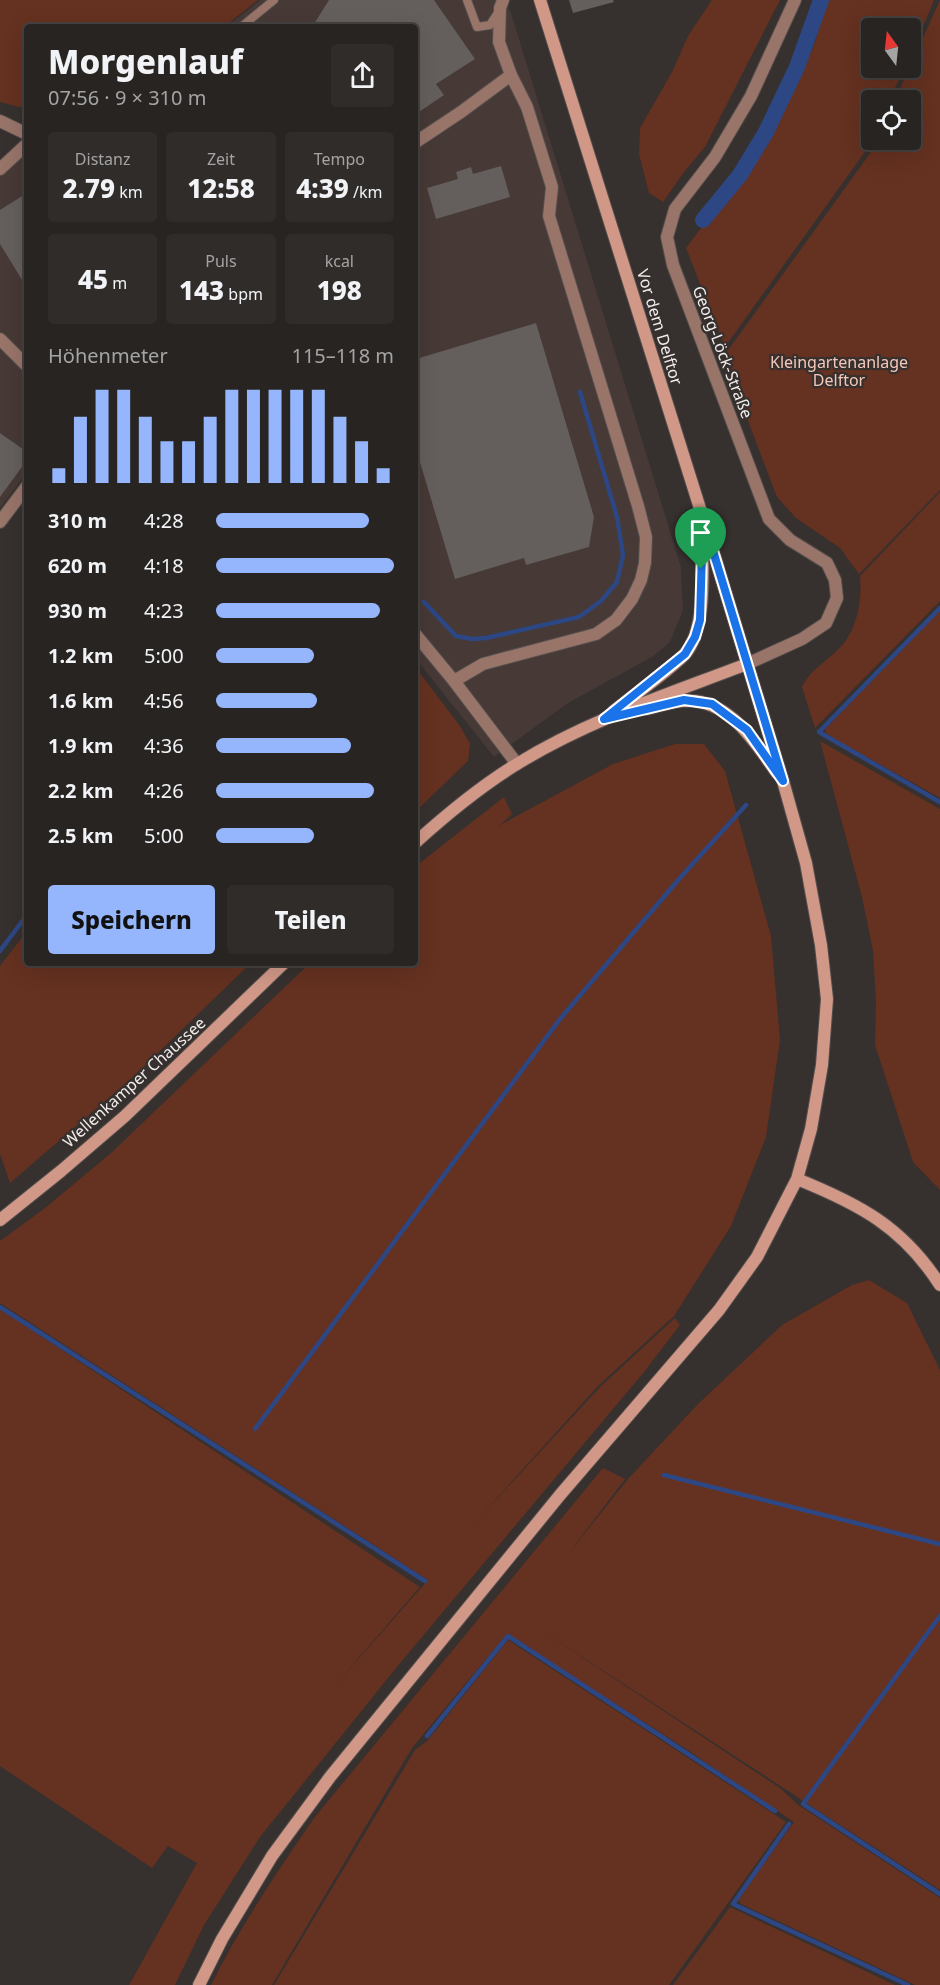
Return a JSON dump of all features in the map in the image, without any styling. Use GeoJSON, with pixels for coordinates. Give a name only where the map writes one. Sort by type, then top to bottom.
{"type":"FeatureCollection","features":[{"type":"Feature","properties":{"kind":"main road","name":"Vor dem Delftor"},"geometry":{"type":"LineString","coordinates":[[199,1985],[222,1939],[272,1856],[324,1786],[560,1495],[719,1310],[757,1257],[797,1179],[811,1129],[822,1065],[827,999],[821,945],[806,863],[703,518],[540,0]]}},
{"type":"Feature","properties":{"kind":"main road"},"geometry":{"type":"LineString","coordinates":[[604,719],[685,654],[695,637],[700,620],[703,518]]}},
{"type":"Feature","properties":{"kind":"main road"},"geometry":{"type":"LineString","coordinates":[[418,840],[468,799],[517,764],[562,739],[604,719],[747,664]]}},
{"type":"Feature","properties":{"kind":"main road"},"geometry":{"type":"LineString","coordinates":[[604,719],[684,700],[712,704],[747,730],[783,781]]}},
{"type":"Feature","properties":{"kind":"main road","name":"Wellenkamper Chaussee"},"geometry":{"type":"LineString","coordinates":[[0,1220],[125,1116],[281,966]]}},
{"type":"Feature","properties":{"kind":"main road"},"geometry":{"type":"LineString","coordinates":[[797,1179],[866,1210],[891,1228],[926,1263],[940,1285]]}},
{"type":"Feature","properties":{"kind":"street","name":"Georg-Löck-Straße"},"geometry":{"type":"LineString","coordinates":[[747,664],[802,639],[826,624],[837,598],[835,580],[827,563],[790,540],[769,519],[673,265],[667,237],[675,209],[715,158],[751,96],[795,0]]}},
{"type":"Feature","properties":{"kind":"street"},"geometry":{"type":"LineString","coordinates":[[454,681],[483,664],[596,634],[616,620],[632,599],[641,580],[645,563],[646,537],[638,506],[549,216],[552,188],[527,107],[511,75],[499,42],[502,4]]}},
{"type":"Feature","properties":{"kind":"street"},"geometry":{"type":"LineString","coordinates":[[418,141],[511,75]]}},
{"type":"Feature","properties":{"kind":"street"},"geometry":{"type":"LineString","coordinates":[[0,121],[24,133]]}},
{"type":"Feature","properties":{"kind":"street"},"geometry":{"type":"LineString","coordinates":[[0,170],[24,147]]}},
{"type":"Feature","properties":{"kind":"street"},"geometry":{"type":"LineString","coordinates":[[0,339],[24,363]]}},
{"type":"Feature","properties":{"kind":"street"},"geometry":{"type":"LineString","coordinates":[[0,522],[24,490]]}},
{"type":"Feature","properties":{"kind":"street"},"geometry":{"type":"LineString","coordinates":[[418,636],[517,764]]}},
{"type":"Feature","properties":{"kind":"lane"},"geometry":{"type":"LineString","coordinates":[[245,24],[274,0]]}},
{"type":"Feature","properties":{"kind":"lane"},"geometry":{"type":"LineString","coordinates":[[467,0],[477,27],[490,25],[502,4]]}},
{"type":"Feature","properties":{"kind":"shaded area"},"geometry":{"type":"Polygon","coordinates":[[[260,0],[504,0],[511,13],[681,567],[683,610],[670,642],[652,657],[568,703],[494,757],[418,662],[418,24],[230,24],[260,0]]]}},
{"type":"Feature","properties":{"kind":"shaded area"},"geometry":{"type":"Polygon","coordinates":[[[24,142],[24,476],[0,508],[0,163],[24,142]]]}},
{"type":"Feature","properties":{"kind":"green space"},"geometry":{"type":"Polygon","coordinates":[[[0,0],[258,0],[228,24],[24,24],[24,106],[0,102],[0,0]]]}},
{"type":"Feature","properties":{"kind":"green space"},"geometry":{"type":"Polygon","coordinates":[[[712,0],[780,0],[705,147],[663,202],[649,193],[639,154],[640,128],[672,72],[688,36],[712,0]]]}},
{"type":"Feature","properties":{"kind":"green space"},"geometry":{"type":"Polygon","coordinates":[[[828,0],[934,0],[921,32],[921,18],[861,18],[861,78],[900,78],[894,90],[861,90],[861,150],[866,150],[725,347],[686,248],[766,142],[813,48],[828,0]]]}},
{"type":"Feature","properties":{"kind":"green space","name":"Kleingartenanlage Delftor"},"geometry":{"type":"Polygon","coordinates":[[[940,0],[940,490],[859,574],[840,548],[796,518],[777,497],[751,429],[726,353],[872,150],[921,150],[921,90],[900,90],[905,78],[921,78],[921,42],[940,0]]]}},
{"type":"Feature","properties":{"kind":"green space"},"geometry":{"type":"Polygon","coordinates":[[[940,492],[940,601],[815,728],[802,687],[811,674],[839,649],[849,636],[858,611],[860,576],[940,492]]]}},
{"type":"Feature","properties":{"kind":"green space"},"geometry":{"type":"Polygon","coordinates":[[[940,610],[940,798],[838,741],[826,733],[825,729],[940,610]]]}},
{"type":"Feature","properties":{"kind":"green space"},"geometry":{"type":"Polygon","coordinates":[[[418,671],[460,726],[470,744],[468,761],[418,809],[418,671]]]}},
{"type":"Feature","properties":{"kind":"green space"},"geometry":{"type":"Polygon","coordinates":[[[820,741],[940,809],[940,1190],[913,1162],[875,1045],[876,1001],[873,951],[862,897],[820,741]]]}},
{"type":"Feature","properties":{"kind":"green space"},"geometry":{"type":"Polygon","coordinates":[[[675,744],[704,744],[725,771],[771,936],[780,1040],[766,1137],[731,1226],[674,1316],[598,1386],[470,1528],[600,1387],[675,1318],[680,1325],[644,1372],[396,1668],[260,1837],[204,1925],[175,1985],[129,1985],[197,1863],[168,1846],[152,1868],[0,1766],[0,1309],[420,1587],[330,1691],[428,1580],[0,1303],[0,1241],[45,1208],[111,1153],[307,966],[418,966],[418,864],[504,797],[512,814],[496,829],[613,764],[675,744]]]}},
{"type":"Feature","properties":{"kind":"green space"},"geometry":{"type":"Polygon","coordinates":[[[24,935],[24,966],[248,966],[133,1077],[10,1183],[0,1154],[0,966],[24,935]]]}},
{"type":"Feature","properties":{"kind":"green space"},"geometry":{"type":"Polygon","coordinates":[[[869,1280],[907,1303],[940,1370],[940,1890],[541,1630],[780,1788],[797,1804],[940,1898],[940,1985],[915,1985],[741,1904],[738,1900],[794,1822],[683,1747],[507,1634],[412,1748],[272,1985],[211,1985],[247,1921],[314,1818],[603,1468],[625,1479],[569,1553],[628,1479],[698,1404],[782,1325],[852,1285],[869,1280]]]}},
{"type":"Feature","properties":{"kind":"green space"},"geometry":{"type":"Polygon","coordinates":[[[508,1640],[786,1822],[669,1985],[274,1985],[415,1750],[427,1741],[508,1640]]]}},
{"type":"Feature","properties":{"kind":"green space"},"geometry":{"type":"Polygon","coordinates":[[[730,1907],[895,1985],[673,1985],[730,1907]]]}},
{"type":"Feature","properties":{"kind":"building"},"geometry":{"type":"Polygon","coordinates":[[[329,0],[434,0],[475,59],[436,84],[444,95],[418,113],[418,24],[314,24],[329,0]]]}},
{"type":"Feature","properties":{"kind":"building"},"geometry":{"type":"Polygon","coordinates":[[[569,0],[613,0],[614,2],[573,13],[569,0]]]}},
{"type":"Feature","properties":{"kind":"building"},"geometry":{"type":"Polygon","coordinates":[[[501,166],[510,197],[436,219],[427,188],[458,179],[456,172],[471,167],[473,174],[501,166]]]}},
{"type":"Feature","properties":{"kind":"building"},"geometry":{"type":"Polygon","coordinates":[[[24,195],[24,283],[0,244],[0,210],[24,195]]]}},
{"type":"Feature","properties":{"kind":"building"},"geometry":{"type":"Polygon","coordinates":[[[536,323],[594,517],[589,547],[526,565],[524,558],[455,579],[418,456],[418,358],[536,323]]]}},
{"type":"Feature","properties":{"kind":"building"},"geometry":{"type":"Polygon","coordinates":[[[0,433],[24,450],[24,464],[0,497],[0,433]]]}},
{"type":"Feature","properties":{"kind":"waterway"},"geometry":{"type":"LineString","coordinates":[[703,220],[740,175],[766,132],[797,67],[821,0]]}},
{"type":"Feature","properties":{"kind":"waterway"},"geometry":{"type":"LineString","coordinates":[[424,602],[456,636],[472,639],[486,638],[579,617],[601,601],[617,582],[623,555],[617,517],[580,392]]}},
{"type":"Feature","properties":{"kind":"waterway"},"geometry":{"type":"LineString","coordinates":[[940,608],[819,732],[940,802]]}},
{"type":"Feature","properties":{"kind":"waterway"},"geometry":{"type":"LineString","coordinates":[[255,1429],[560,1019],[679,879],[746,805]]}},
{"type":"Feature","properties":{"kind":"waterway"},"geometry":{"type":"LineString","coordinates":[[0,951],[24,919]]}},
{"type":"Feature","properties":{"kind":"waterway"},"geometry":{"type":"LineString","coordinates":[[0,1307],[425,1581]]}},
{"type":"Feature","properties":{"kind":"waterway"},"geometry":{"type":"LineString","coordinates":[[664,1475],[940,1544]]}},
{"type":"Feature","properties":{"kind":"waterway"},"geometry":{"type":"LineString","coordinates":[[940,1616],[803,1804],[940,1894]]}},
{"type":"Feature","properties":{"kind":"waterway"},"geometry":{"type":"LineString","coordinates":[[427,1736],[508,1636],[775,1811]]}},
{"type":"Feature","properties":{"kind":"waterway"},"geometry":{"type":"LineString","coordinates":[[789,1824],[733,1904],[908,1985]]}},
{"type":"Feature","properties":{"kind":"route"},"geometry":{"type":"LineString","coordinates":[[703,518],[783,781],[747,730],[712,704],[684,700],[604,719],[685,654],[695,637],[700,620],[701,569],[703,518]]}}]}
